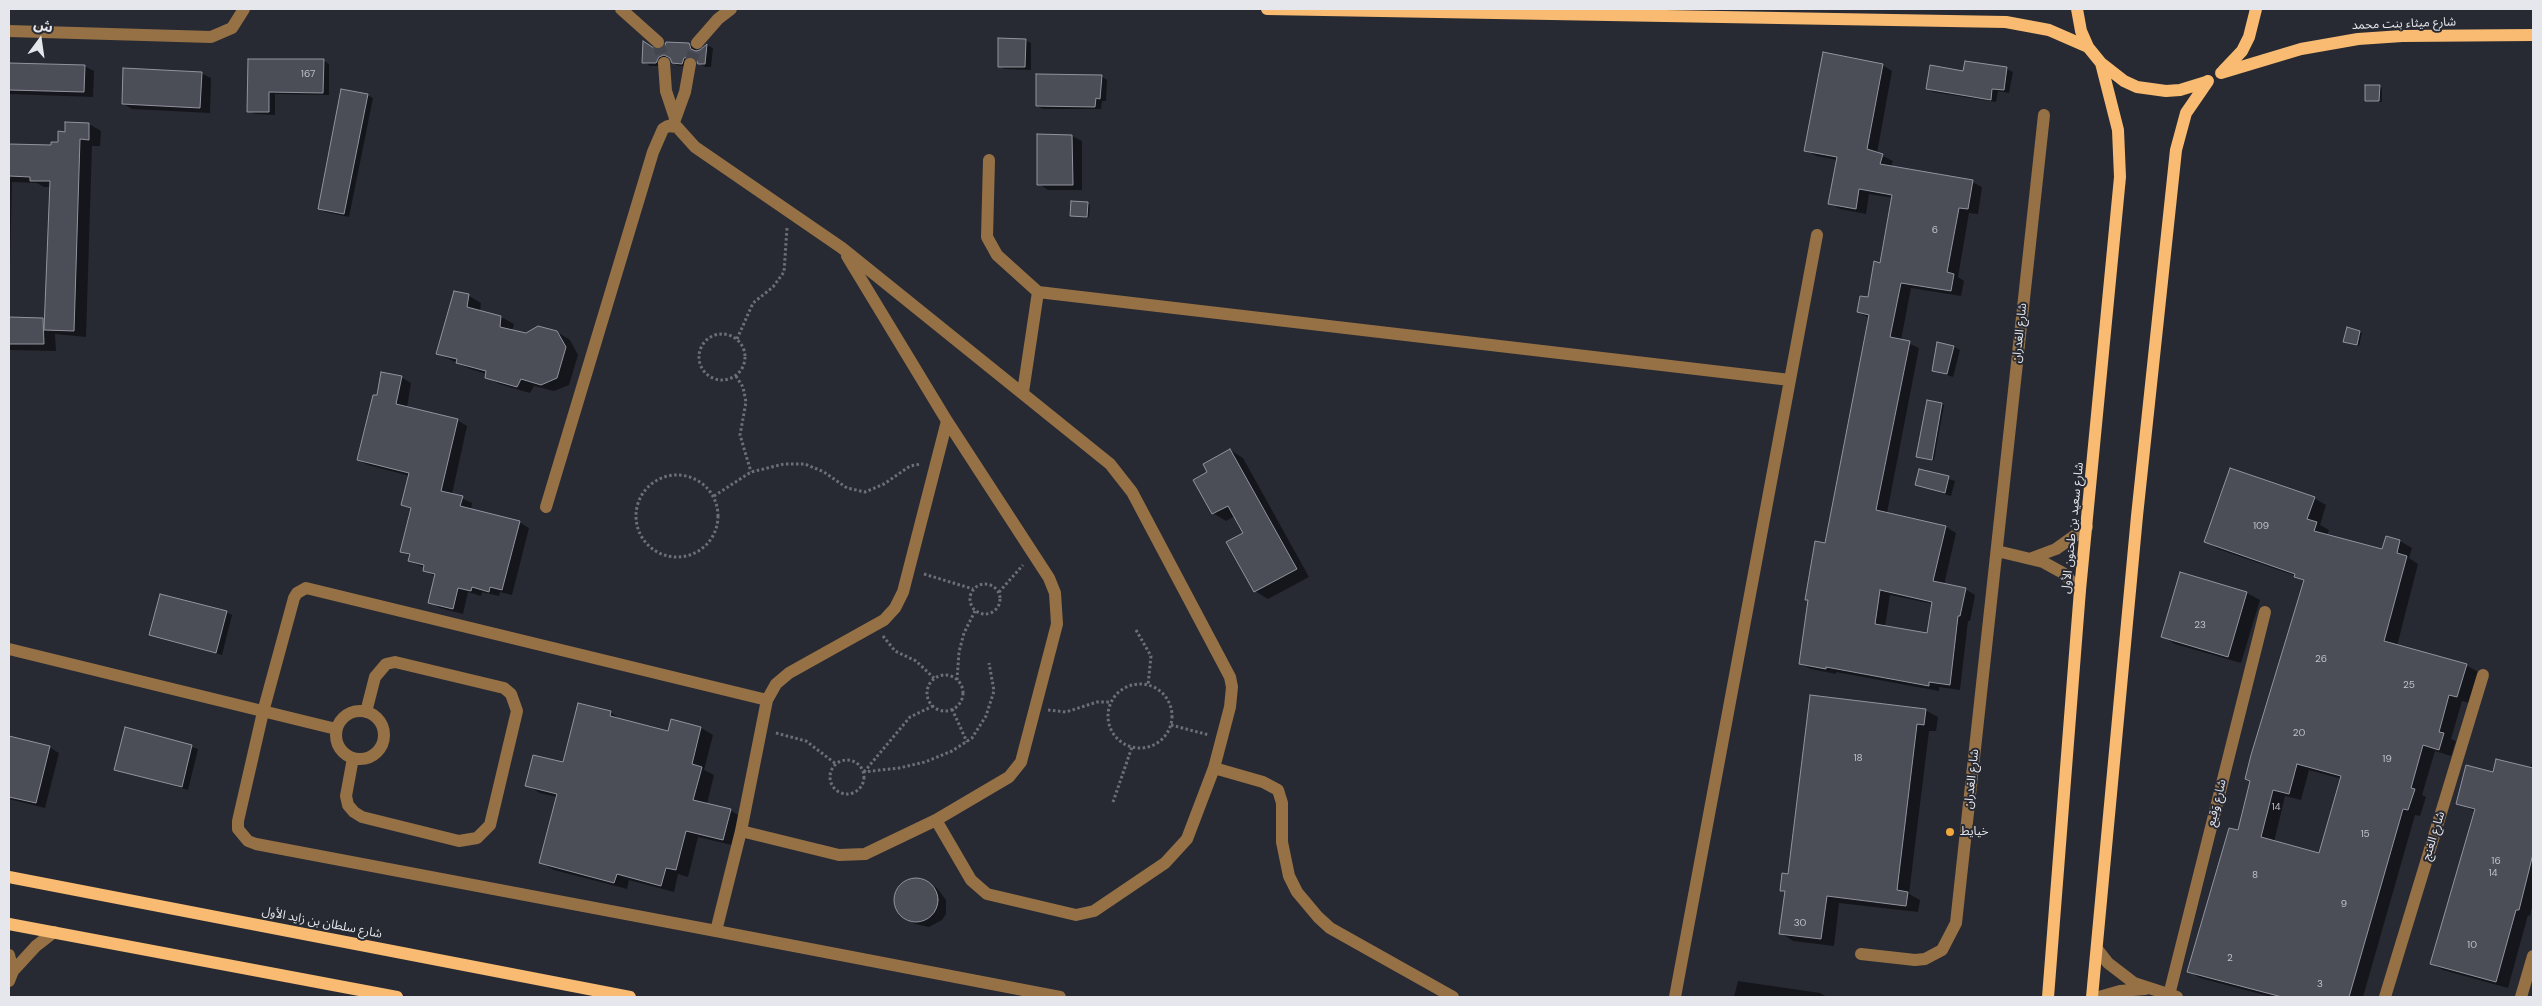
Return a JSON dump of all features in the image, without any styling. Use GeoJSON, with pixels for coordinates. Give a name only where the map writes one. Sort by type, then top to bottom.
{"type":"FeatureCollection","features":[{"type":"Feature","properties":{"kind":"main road"},"geometry":{"type":"LineString","coordinates":[[1268,9],[2006,22],[2049,30],[2088,47]]}},
{"type":"Feature","properties":{"kind":"main road"},"geometry":{"type":"LineString","coordinates":[[2076,9],[2081,31],[2088,47],[2101,64],[2124,81],[2151,90],[2180,90],[2208,81],[2221,73],[2245,44],[2256,9]]}},
{"type":"Feature","properties":{"kind":"main road","name":"شارع ميثاء بنت محمد"},"geometry":{"type":"LineString","coordinates":[[2221,73],[2301,49],[2358,39],[2402,36],[2533,35]]}},
{"type":"Feature","properties":{"kind":"main road","name":"شارع سعيد بن طحنون الأول"},"geometry":{"type":"LineString","coordinates":[[2048,997],[2080,590],[2120,177],[2118,130],[2101,64]]}},
{"type":"Feature","properties":{"kind":"main road"},"geometry":{"type":"LineString","coordinates":[[2092,997],[2137,516],[2176,150],[2186,113],[2208,81]]}},
{"type":"Feature","properties":{"kind":"main road","name":"شارع سلطان بن زايد الأول"},"geometry":{"type":"LineString","coordinates":[[9,878],[630,997]]}},
{"type":"Feature","properties":{"kind":"main road"},"geometry":{"type":"LineString","coordinates":[[9,924],[397,997]]}},
{"type":"Feature","properties":{"kind":"street"},"geometry":{"type":"LineString","coordinates":[[9,31],[211,37],[232,28],[244,9]]}},
{"type":"Feature","properties":{"kind":"street"},"geometry":{"type":"LineString","coordinates":[[621,9],[658,42]]}},
{"type":"Feature","properties":{"kind":"street"},"geometry":{"type":"LineString","coordinates":[[697,43],[718,18],[731,9]]}},
{"type":"Feature","properties":{"kind":"street"},"geometry":{"type":"LineString","coordinates":[[664,63],[666,91],[674,122],[695,148],[842,248],[1024,392],[1110,464],[1132,492],[1230,677],[1232,697],[1214,768],[1192,829],[1181,848],[1164,863],[1094,911],[1085,914],[1068,913],[993,896],[981,890],[972,880],[936,820]]}},
{"type":"Feature","properties":{"kind":"street"},"geometry":{"type":"LineString","coordinates":[[546,507],[653,152],[663,129],[674,122],[685,92],[690,64]]}},
{"type":"Feature","properties":{"kind":"street","name":"شارع الغدران"},"geometry":{"type":"LineString","coordinates":[[1861,954],[1915,960],[1925,958],[1942,950],[1956,922],[2044,115]]}},
{"type":"Feature","properties":{"kind":"street"},"geometry":{"type":"LineString","coordinates":[[989,160],[987,236],[997,255],[1038,292],[1790,380]]}},
{"type":"Feature","properties":{"kind":"street"},"geometry":{"type":"LineString","coordinates":[[1676,997],[1816,235]]}},
{"type":"Feature","properties":{"kind":"street"},"geometry":{"type":"LineString","coordinates":[[741,831],[839,855],[856,856],[873,851],[936,820],[1009,777],[1022,762],[1057,624],[1058,608],[1049,578],[947,421],[842,248]]}},
{"type":"Feature","properties":{"kind":"street"},"geometry":{"type":"LineString","coordinates":[[1024,392],[1038,292]]}},
{"type":"Feature","properties":{"kind":"street"},"geometry":{"type":"LineString","coordinates":[[716,931],[741,831],[766,700],[776,684],[790,673],[884,620],[895,608],[903,592],[947,421]]}},
{"type":"Feature","properties":{"kind":"street"},"geometry":{"type":"LineString","coordinates":[[2032,558],[2056,549],[2087,527]]}},
{"type":"Feature","properties":{"kind":"street"},"geometry":{"type":"LineString","coordinates":[[1997,551],[2032,558],[2063,573],[2080,590]]}},
{"type":"Feature","properties":{"kind":"street"},"geometry":{"type":"LineString","coordinates":[[766,700],[306,588],[297,593],[294,598],[263,712],[238,821],[241,836],[248,841],[1060,997]]}},
{"type":"Feature","properties":{"kind":"street","name":"شارع وَقيع"},"geometry":{"type":"LineString","coordinates":[[2173,996],[2265,612]]}},
{"type":"Feature","properties":{"kind":"street"},"geometry":{"type":"LineString","coordinates":[[9,649],[336,729]]}},
{"type":"Feature","properties":{"kind":"street"},"geometry":{"type":"LineString","coordinates":[[353,758],[346,796],[354,812],[362,817],[459,840],[477,838],[490,825],[517,711],[511,694],[504,688],[395,662],[386,664],[375,677],[366,712]]}},
{"type":"Feature","properties":{"kind":"street","name":"شارع الغنج"},"geometry":{"type":"LineString","coordinates":[[2384,997],[2483,676]]}},
{"type":"Feature","properties":{"kind":"street"},"geometry":{"type":"LineString","coordinates":[[359,711],[366,712],[380,722],[384,738],[382,746],[370,757],[353,758],[341,750],[336,736],[336,729],[344,716],[359,711]]}},
{"type":"Feature","properties":{"kind":"street"},"geometry":{"type":"LineString","coordinates":[[1214,768],[1263,782],[1278,790],[1282,803],[1282,842],[1289,876],[1297,892],[1318,917],[1353,941],[1440,988],[1453,997]]}},
{"type":"Feature","properties":{"kind":"street"},"geometry":{"type":"LineString","coordinates":[[11,976],[32,950],[54,932]]}},
{"type":"Feature","properties":{"kind":"street"},"geometry":{"type":"LineString","coordinates":[[2097,949],[2120,974],[2150,989],[2173,996]]}},
{"type":"Feature","properties":{"kind":"street"},"geometry":{"type":"LineString","coordinates":[[9,955],[11,976]]}},
{"type":"Feature","properties":{"kind":"street"},"geometry":{"type":"LineString","coordinates":[[2521,997],[2531,975],[2533,956]]}},
{"type":"Feature","properties":{"kind":"street"},"geometry":{"type":"LineString","coordinates":[[2099,997],[2120,991],[2150,989]]}},
{"type":"Feature","properties":{"kind":"path"},"geometry":{"type":"LineString","coordinates":[[737,339],[753,303],[773,287],[784,272],[784,244],[792,214]]}},
{"type":"Feature","properties":{"kind":"path"},"geometry":{"type":"LineString","coordinates":[[714,335],[730,335],[737,339],[746,355],[744,367],[736,376],[720,381],[713,379],[701,368],[698,360],[702,345],[714,335]]}},
{"type":"Feature","properties":{"kind":"path"},"geometry":{"type":"LineString","coordinates":[[736,376],[743,387],[746,402],[740,435],[751,472]]}},
{"type":"Feature","properties":{"kind":"path"},"geometry":{"type":"LineString","coordinates":[[714,496],[751,472],[784,464],[805,464],[824,472],[848,488],[865,492],[884,484],[910,466],[921,464],[935,466]]}},
{"type":"Feature","properties":{"kind":"path"},"geometry":{"type":"LineString","coordinates":[[673,474],[697,479],[714,496],[719,519],[711,541],[692,556],[668,558],[647,546],[636,526],[637,502],[651,483],[673,474]]}},
{"type":"Feature","properties":{"kind":"path"},"geometry":{"type":"LineString","coordinates":[[973,590],[970,601],[975,611],[986,615],[992,613],[1000,604],[999,592],[1033,553]]}},
{"type":"Feature","properties":{"kind":"path"},"geometry":{"type":"LineString","coordinates":[[908,570],[973,590],[984,584],[990,585],[999,592]]}},
{"type":"Feature","properties":{"kind":"path"},"geometry":{"type":"LineString","coordinates":[[957,680],[946,675],[934,678],[930,683],[927,695],[933,706],[938,710],[952,709],[962,699],[963,692],[957,680],[959,652],[964,633],[975,611]]}},
{"type":"Feature","properties":{"kind":"path"},"geometry":{"type":"LineString","coordinates":[[875,625],[895,651],[916,661],[934,678]]}},
{"type":"Feature","properties":{"kind":"path"},"geometry":{"type":"LineString","coordinates":[[1136,630],[1151,656],[1148,685]]}},
{"type":"Feature","properties":{"kind":"path"},"geometry":{"type":"LineString","coordinates":[[863,772],[924,762],[952,751],[972,738],[986,716],[994,690],[989,663]]}},
{"type":"Feature","properties":{"kind":"path"},"geometry":{"type":"LineString","coordinates":[[1148,685],[1163,693],[1168,700],[1172,716],[1171,725],[1168,733],[1156,744],[1140,748],[1132,747],[1118,740],[1109,726],[1108,710],[1110,702],[1126,687],[1148,685]]}},
{"type":"Feature","properties":{"kind":"path"},"geometry":{"type":"LineString","coordinates":[[1036,707],[1066,712],[1097,702],[1110,702]]}},
{"type":"Feature","properties":{"kind":"path"},"geometry":{"type":"LineString","coordinates":[[863,772],[855,762],[848,761],[836,764],[832,770],[831,783],[840,792],[846,794],[858,790],[862,785],[863,772],[910,717],[933,706]]}},
{"type":"Feature","properties":{"kind":"path"},"geometry":{"type":"LineString","coordinates":[[952,709],[967,742]]}},
{"type":"Feature","properties":{"kind":"path"},"geometry":{"type":"LineString","coordinates":[[1171,725],[1222,738]]}},
{"type":"Feature","properties":{"kind":"path"},"geometry":{"type":"LineString","coordinates":[[761,730],[806,741],[836,764]]}},
{"type":"Feature","properties":{"kind":"path"},"geometry":{"type":"LineString","coordinates":[[1113,802],[1132,747]]}},
{"type":"Feature","properties":{"kind":"building"},"geometry":{"type":"Polygon","coordinates":[[[998,38],[1026,39],[1025,67],[998,67],[998,38]]]}},
{"type":"Feature","properties":{"kind":"building"},"geometry":{"type":"Polygon","coordinates":[[[643,41],[657,50],[664,48],[666,42],[689,43],[691,49],[696,51],[707,44],[705,64],[698,64],[696,58],[691,56],[684,58],[682,64],[672,63],[670,58],[664,55],[659,57],[656,63],[642,63],[643,41]]]}},
{"type":"Feature","properties":{"kind":"building"},"geometry":{"type":"Polygon","coordinates":[[[1823,52],[1883,64],[1867,149],[1883,154],[1880,164],[1973,180],[1968,209],[1959,208],[1947,272],[1954,274],[1951,291],[1901,283],[1890,337],[1910,341],[1876,510],[1946,526],[1933,581],[1966,588],[1960,616],[1958,616],[1950,685],[1929,682],[1929,686],[1826,667],[1826,669],[1799,664],[1808,600],[1805,600],[1815,541],[1825,543],[1869,315],[1857,312],[1860,296],[1868,297],[1874,261],[1880,263],[1892,195],[1859,189],[1856,209],[1828,204],[1837,157],[1804,151],[1823,52]],[[1880,590],[1875,624],[1927,633],[1932,602],[1880,590]]]}},
{"type":"Feature","properties":{"kind":"building"},"geometry":{"type":"Polygon","coordinates":[[[248,59],[324,59],[323,93],[269,92],[269,112],[247,112],[248,59]]]}},
{"type":"Feature","properties":{"kind":"building"},"geometry":{"type":"Polygon","coordinates":[[[1965,61],[2007,67],[2004,90],[1992,89],[1991,100],[1926,89],[1930,65],[1963,71],[1965,61]]]}},
{"type":"Feature","properties":{"kind":"building"},"geometry":{"type":"Polygon","coordinates":[[[9,63],[85,65],[84,92],[9,90],[9,63]]]}},
{"type":"Feature","properties":{"kind":"building"},"geometry":{"type":"Polygon","coordinates":[[[123,68],[202,72],[200,108],[122,104],[123,68]]]}},
{"type":"Feature","properties":{"kind":"building"},"geometry":{"type":"Polygon","coordinates":[[[1036,74],[1102,75],[1100,99],[1096,98],[1095,107],[1036,106],[1036,74]]]}},
{"type":"Feature","properties":{"kind":"building"},"geometry":{"type":"Polygon","coordinates":[[[2365,85],[2380,85],[2379,101],[2365,101],[2365,85]]]}},
{"type":"Feature","properties":{"kind":"building"},"geometry":{"type":"Polygon","coordinates":[[[341,89],[368,94],[344,214],[318,209],[341,89]]]}},
{"type":"Feature","properties":{"kind":"building"},"geometry":{"type":"Polygon","coordinates":[[[65,122],[89,123],[89,140],[80,139],[74,331],[44,330],[50,181],[30,181],[30,177],[9,176],[9,144],[51,145],[51,142],[58,142],[58,131],[65,132],[65,122]]]}},
{"type":"Feature","properties":{"kind":"building"},"geometry":{"type":"Polygon","coordinates":[[[1037,134],[1072,135],[1073,185],[1037,185],[1037,134]]]}},
{"type":"Feature","properties":{"kind":"building"},"geometry":{"type":"Polygon","coordinates":[[[1071,201],[1088,202],[1087,217],[1070,216],[1071,201]]]}},
{"type":"Feature","properties":{"kind":"building"},"geometry":{"type":"Polygon","coordinates":[[[454,291],[469,294],[467,307],[501,316],[500,327],[526,333],[538,326],[557,331],[566,347],[557,378],[541,385],[521,379],[517,387],[485,378],[486,371],[456,363],[457,359],[436,354],[454,291]]]}},
{"type":"Feature","properties":{"kind":"building"},"geometry":{"type":"Polygon","coordinates":[[[9,317],[43,318],[44,344],[9,344],[9,317]]]}},
{"type":"Feature","properties":{"kind":"building"},"geometry":{"type":"Polygon","coordinates":[[[2347,327],[2360,331],[2357,345],[2343,342],[2347,327]]]}},
{"type":"Feature","properties":{"kind":"building"},"geometry":{"type":"Polygon","coordinates":[[[1937,342],[1954,346],[1947,374],[1932,371],[1937,342]]]}},
{"type":"Feature","properties":{"kind":"building"},"geometry":{"type":"Polygon","coordinates":[[[381,372],[402,376],[396,404],[458,419],[441,491],[463,496],[460,506],[520,521],[502,590],[490,587],[489,592],[472,587],[471,591],[458,588],[453,609],[428,603],[435,574],[423,571],[424,565],[408,561],[410,554],[400,552],[411,508],[401,505],[409,473],[357,460],[373,395],[377,395],[381,372]]]}},
{"type":"Feature","properties":{"kind":"building"},"geometry":{"type":"Polygon","coordinates":[[[1927,400],[1942,403],[1932,460],[1916,457],[1927,400]]]}},
{"type":"Feature","properties":{"kind":"building"},"geometry":{"type":"Polygon","coordinates":[[[1230,449],[1297,569],[1254,592],[1226,542],[1243,533],[1228,506],[1212,514],[1193,480],[1207,472],[1203,464],[1230,449]]]}},
{"type":"Feature","properties":{"kind":"building"},"geometry":{"type":"Polygon","coordinates":[[[2230,468],[2315,497],[2307,519],[2317,522],[2314,531],[2382,549],[2386,536],[2400,540],[2397,553],[2407,556],[2384,641],[2467,664],[2457,697],[2449,695],[2439,732],[2444,733],[2439,750],[2423,745],[2411,788],[2415,789],[2408,810],[2403,809],[2349,997],[2282,997],[2187,972],[2229,828],[2238,830],[2250,781],[2245,779],[2251,755],[2304,580],[2294,577],[2295,574],[2204,542],[2230,468]],[[2297,764],[2289,794],[2273,790],[2261,837],[2319,853],[2341,776],[2297,764]]]}},
{"type":"Feature","properties":{"kind":"building"},"geometry":{"type":"Polygon","coordinates":[[[1919,469],[1949,476],[1945,493],[1915,485],[1919,469]]]}},
{"type":"Feature","properties":{"kind":"building"},"geometry":{"type":"Polygon","coordinates":[[[2180,572],[2247,592],[2228,657],[2161,637],[2180,572]]]}},
{"type":"Feature","properties":{"kind":"building"},"geometry":{"type":"Polygon","coordinates":[[[160,594],[227,611],[216,653],[149,635],[160,594]]]}},
{"type":"Feature","properties":{"kind":"building"},"geometry":{"type":"Polygon","coordinates":[[[1810,695],[1926,709],[1924,725],[1917,724],[1897,890],[1908,892],[1906,906],[1827,896],[1821,939],[1779,934],[1785,891],[1780,891],[1782,873],[1788,874],[1810,695]]]}},
{"type":"Feature","properties":{"kind":"building"},"geometry":{"type":"Polygon","coordinates":[[[578,703],[611,711],[610,716],[668,731],[671,719],[701,727],[692,764],[702,767],[693,800],[731,809],[723,840],[686,831],[676,870],[666,868],[661,886],[617,874],[614,883],[539,863],[557,794],[525,786],[533,755],[563,762],[578,703]]]}},
{"type":"Feature","properties":{"kind":"building"},"geometry":{"type":"Polygon","coordinates":[[[125,727],[192,745],[182,787],[114,770],[125,727]]]}},
{"type":"Feature","properties":{"kind":"building"},"geometry":{"type":"Polygon","coordinates":[[[9,736],[50,746],[36,803],[9,797],[9,736]]]}},
{"type":"Feature","properties":{"kind":"building"},"geometry":{"type":"Polygon","coordinates":[[[2496,759],[2533,768],[2533,854],[2519,910],[2516,910],[2496,982],[2430,964],[2475,809],[2456,804],[2466,765],[2493,772],[2496,759]]]}},
{"type":"Feature","properties":{"kind":"building"},"geometry":{"type":"Polygon","coordinates":[[[920,878],[932,884],[937,891],[937,909],[932,916],[925,921],[912,922],[904,919],[897,912],[894,896],[897,888],[904,881],[920,878]]]}},
{"type":"Feature","properties":{"kind":"tunnel"},"geometry":{"type":"LineString","coordinates":[[658,42],[664,63]]}},
{"type":"Feature","properties":{"kind":"tunnel"},"geometry":{"type":"LineString","coordinates":[[690,64],[697,43]]}},
{"type":"Feature","properties":{"kind":"place","name":"خيايط"},"geometry":{"type":"Point","coordinates":[1950,832]}}]}
